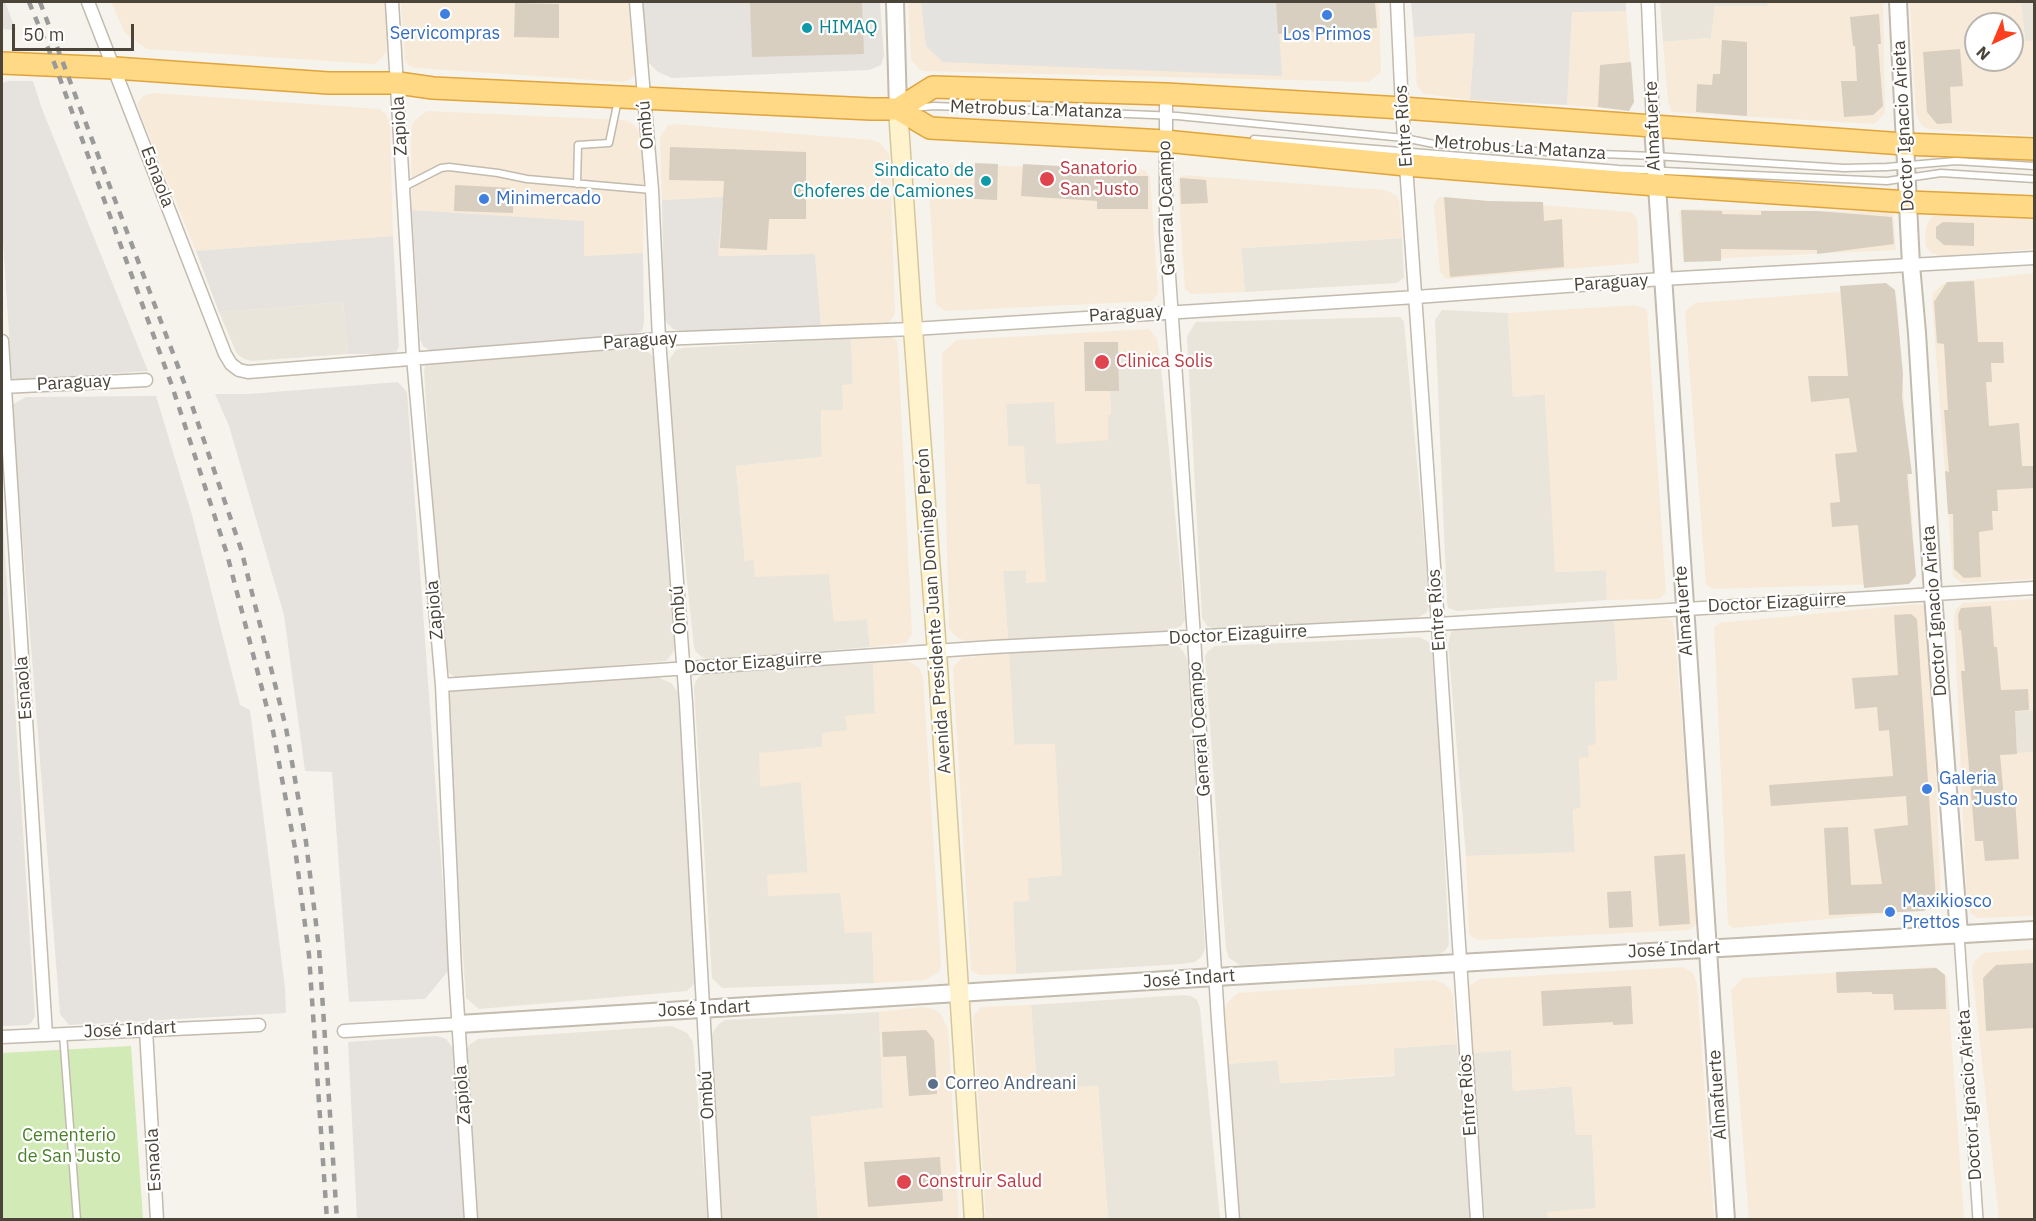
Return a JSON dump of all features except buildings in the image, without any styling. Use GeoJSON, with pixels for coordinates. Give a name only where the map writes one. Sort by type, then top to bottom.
{"type":"FeatureCollection","features":[{"type":"Feature","properties":{"kind":"highway"},"geometry":{"type":"LineString","coordinates":[[2,63],[115,68],[328,83],[398,83],[433,88],[618,98],[898,109],[930,128],[1405,151],[1655,171],[1908,202],[2034,207]]}},
{"type":"Feature","properties":{"kind":"highway"},"geometry":{"type":"LineString","coordinates":[[898,109],[933,87],[1166,94],[1402,108],[1904,144],[2034,149]]}},
{"type":"Feature","properties":{"kind":"main road","name":"Avenida Presidente Juan Domingo Perón"},"geometry":{"type":"LineString","coordinates":[[898,109],[938,652],[974,1220]]}},
{"type":"Feature","properties":{"kind":"street","name":"Esnaola"},"geometry":{"type":"LineString","coordinates":[[88,2],[225,354]]}},
{"type":"Feature","properties":{"kind":"street","name":"Zapiola"},"geometry":{"type":"LineString","coordinates":[[392,2],[413,357],[442,685],[471,1220]]}},
{"type":"Feature","properties":{"kind":"street","name":"Ombú"},"geometry":{"type":"LineString","coordinates":[[636,2],[652,190],[659,339],[684,667],[715,1220]]}},
{"type":"Feature","properties":{"kind":"street","name":"Avenida Presidente Juan Domingo Perón"},"geometry":{"type":"LineString","coordinates":[[895,2],[898,109]]}},
{"type":"Feature","properties":{"kind":"street","name":"Entre Ríos"},"geometry":{"type":"LineString","coordinates":[[1397,2],[1402,108],[1477,1220]]}},
{"type":"Feature","properties":{"kind":"street","name":"Almafuerte"},"geometry":{"type":"LineString","coordinates":[[1648,2],[1655,171],[1726,1220]]}},
{"type":"Feature","properties":{"kind":"street","name":"Doctor Ignacio Arieta"},"geometry":{"type":"LineString","coordinates":[[1898,2],[1911,265],[1978,1220]]}},
{"type":"Feature","properties":{"kind":"street","name":"General Ocampo"},"geometry":{"type":"LineString","coordinates":[[1166,94],[1166,232],[1233,1220]]}},
{"type":"Feature","properties":{"kind":"street","name":"Paraguay"},"geometry":{"type":"LineString","coordinates":[[225,354],[231,364],[239,370],[249,372],[659,339],[913,329],[1662,279],[2034,258]]}},
{"type":"Feature","properties":{"kind":"street","name":"Esnaola"},"geometry":{"type":"LineString","coordinates":[[2,341],[5,459],[46,1035]]}},
{"type":"Feature","properties":{"kind":"street","name":"Paraguay"},"geometry":{"type":"LineString","coordinates":[[3,387],[146,380]]}},
{"type":"Feature","properties":{"kind":"street","name":"Doctor Eizaguirre"},"geometry":{"type":"LineString","coordinates":[[442,685],[684,667],[938,652],[993,646],[1438,624],[2034,588]]}},
{"type":"Feature","properties":{"kind":"street","name":"José Indart"},"geometry":{"type":"LineString","coordinates":[[344,1031],[1215,977],[2034,930]]}},
{"type":"Feature","properties":{"kind":"street","name":"José Indart"},"geometry":{"type":"LineString","coordinates":[[2,1037],[259,1025]]}},
{"type":"Feature","properties":{"kind":"street","name":"Esnaola"},"geometry":{"type":"LineString","coordinates":[[146,1029],[158,1220]]}},
{"type":"Feature","properties":{"kind":"lane"},"geometry":{"type":"LineString","coordinates":[[577,184],[578,145],[609,143],[618,98]]}},
{"type":"Feature","properties":{"kind":"lane","name":"Metrobus La Matanza"},"geometry":{"type":"LineString","coordinates":[[898,109],[934,106],[1165,116],[1405,151]]}},
{"type":"Feature","properties":{"kind":"lane"},"geometry":{"type":"LineString","coordinates":[[1165,141],[1219,138]]}},
{"type":"Feature","properties":{"kind":"lane","name":"Metrobus La Matanza"},"geometry":{"type":"LineString","coordinates":[[1241,138],[1405,151],[1434,144],[1515,150],[1655,171],[1887,181],[1906,172],[1956,161],[2034,166]]}},
{"type":"Feature","properties":{"kind":"lane"},"geometry":{"type":"LineString","coordinates":[[404,187],[441,168],[449,167],[527,179],[652,190]]}},
{"type":"Feature","properties":{"kind":"lane","name":"Metrobus La Matanza"},"geometry":{"type":"LineString","coordinates":[[1655,171],[1844,168],[2034,179]]}},
{"type":"Feature","properties":{"kind":"lane"},"geometry":{"type":"LineString","coordinates":[[63,1034],[77,1220]]}},
{"type":"Feature","properties":{"kind":"shaded area"},"geometry":{"type":"Polygon","coordinates":[[[2,2],[5,2],[16,30],[2,29],[2,2]]]}},
{"type":"Feature","properties":{"kind":"shaded area"},"geometry":{"type":"Polygon","coordinates":[[[111,2],[385,2],[388,26],[386,52],[374,64],[146,49],[125,33],[111,2]]]}},
{"type":"Feature","properties":{"kind":"shaded area"},"geometry":{"type":"Polygon","coordinates":[[[401,2],[628,2],[635,73],[631,79],[623,82],[409,66],[405,60],[401,2]]]}},
{"type":"Feature","properties":{"kind":"shaded area"},"geometry":{"type":"Polygon","coordinates":[[[641,2],[880,2],[884,56],[881,65],[869,70],[672,78],[658,72],[648,62],[643,44],[641,2]]]}},
{"type":"Feature","properties":{"kind":"shaded area"},"geometry":{"type":"Polygon","coordinates":[[[908,2],[1379,2],[1381,72],[1369,82],[924,71],[919,69],[911,59],[908,2]]]}},
{"type":"Feature","properties":{"kind":"shaded area"},"geometry":{"type":"Polygon","coordinates":[[[921,2],[1277,2],[1282,76],[943,62],[926,46],[921,2]]]}},
{"type":"Feature","properties":{"kind":"shaded area"},"geometry":{"type":"Polygon","coordinates":[[[1411,2],[1626,2],[1626,11],[1572,12],[1567,105],[1470,100],[1475,33],[1414,37],[1411,2]]]}},
{"type":"Feature","properties":{"kind":"shaded area"},"geometry":{"type":"Polygon","coordinates":[[[1660,2],[1768,2],[1768,6],[1715,6],[1711,38],[1663,42],[1660,2]]]}},
{"type":"Feature","properties":{"kind":"shaded area"},"geometry":{"type":"Polygon","coordinates":[[[1768,2],[1883,2],[1885,113],[1874,124],[1672,112],[1668,102],[1663,42],[1711,38],[1715,6],[1767,6],[1768,2]]]}},
{"type":"Feature","properties":{"kind":"shaded area"},"geometry":{"type":"Polygon","coordinates":[[[1910,2],[2021,2],[2022,12],[1964,12],[1964,72],[2024,72],[2024,31],[2025,41],[2034,41],[2034,136],[1928,129],[1922,126],[1916,114],[1910,2]]]}},
{"type":"Feature","properties":{"kind":"shaded area"},"geometry":{"type":"Polygon","coordinates":[[[2021,2],[2034,2],[2034,41],[2025,41],[2024,12],[2022,12],[2021,2]]]}},
{"type":"Feature","properties":{"kind":"shaded area"},"geometry":{"type":"Polygon","coordinates":[[[1626,11],[1634,102],[1628,110],[1567,105],[1572,12],[1626,11]]]}},
{"type":"Feature","properties":{"kind":"shaded area"},"geometry":{"type":"Polygon","coordinates":[[[1475,33],[1470,100],[1424,94],[1417,86],[1414,37],[1475,33]]]}},
{"type":"Feature","properties":{"kind":"shaded area"},"geometry":{"type":"Polygon","coordinates":[[[33,81],[42,109],[148,371],[12,380],[2,225],[2,83],[33,81]]]}},
{"type":"Feature","properties":{"kind":"shaded area"},"geometry":{"type":"Polygon","coordinates":[[[154,93],[379,109],[386,114],[390,124],[393,236],[196,251],[140,113],[138,103],[143,96],[154,93]]]}},
{"type":"Feature","properties":{"kind":"shaded area"},"geometry":{"type":"Polygon","coordinates":[[[427,111],[624,120],[633,124],[644,137],[643,253],[584,256],[583,221],[412,210],[411,128],[413,122],[427,111]]]}},
{"type":"Feature","properties":{"kind":"shaded area"},"geometry":{"type":"Polygon","coordinates":[[[676,124],[872,140],[880,143],[889,154],[890,164],[895,314],[891,320],[885,324],[821,328],[815,254],[718,256],[723,197],[662,200],[660,138],[667,126],[676,124]]]}},
{"type":"Feature","properties":{"kind":"shaded area"},"geometry":{"type":"Polygon","coordinates":[[[938,164],[1145,170],[1150,177],[1158,293],[1152,301],[945,311],[936,304],[928,173],[938,164]]]}},
{"type":"Feature","properties":{"kind":"shaded area"},"geometry":{"type":"Polygon","coordinates":[[[1183,175],[1385,190],[1396,195],[1399,201],[1402,238],[1241,248],[1245,292],[1191,294],[1185,289],[1178,179],[1183,175]]]}},
{"type":"Feature","properties":{"kind":"shaded area"},"geometry":{"type":"Polygon","coordinates":[[[723,197],[718,256],[815,254],[821,328],[681,331],[673,329],[667,323],[664,316],[662,200],[723,197]]]}},
{"type":"Feature","properties":{"kind":"shaded area"},"geometry":{"type":"Polygon","coordinates":[[[1439,197],[1631,212],[1637,218],[1639,263],[1446,279],[1440,272],[1434,205],[1439,197]]]}},
{"type":"Feature","properties":{"kind":"shaded area"},"geometry":{"type":"Polygon","coordinates":[[[1684,209],[1893,212],[1896,250],[1683,260],[1679,212],[1684,209]]]}},
{"type":"Feature","properties":{"kind":"shaded area"},"geometry":{"type":"Polygon","coordinates":[[[412,210],[584,221],[584,256],[643,253],[644,323],[642,331],[634,334],[437,352],[429,350],[423,346],[420,339],[412,210]]]}},
{"type":"Feature","properties":{"kind":"shaded area"},"geometry":{"type":"Polygon","coordinates":[[[1933,216],[2034,219],[2034,249],[1940,256],[1932,253],[1926,247],[1927,224],[1933,216]]]}},
{"type":"Feature","properties":{"kind":"shaded area"},"geometry":{"type":"Polygon","coordinates":[[[393,236],[399,346],[392,354],[348,354],[343,302],[219,312],[196,251],[393,236]]]}},
{"type":"Feature","properties":{"kind":"shaded area"},"geometry":{"type":"Polygon","coordinates":[[[1402,238],[1404,278],[1397,283],[1245,292],[1241,248],[1402,238]]]}},
{"type":"Feature","properties":{"kind":"shaded area"},"geometry":{"type":"Polygon","coordinates":[[[2034,273],[2034,579],[1962,583],[1953,576],[1933,293],[1944,283],[2034,273]]]}},
{"type":"Feature","properties":{"kind":"shaded area"},"geometry":{"type":"Polygon","coordinates":[[[1891,288],[1897,299],[1916,576],[1909,583],[1712,589],[1706,584],[1685,312],[1695,303],[1891,288]]]}},
{"type":"Feature","properties":{"kind":"shaded area"},"geometry":{"type":"Polygon","coordinates":[[[343,302],[348,354],[252,361],[244,359],[237,354],[219,312],[343,302]]]}},
{"type":"Feature","properties":{"kind":"shaded area"},"geometry":{"type":"Polygon","coordinates":[[[1636,305],[1647,310],[1666,592],[1659,599],[1607,600],[1606,570],[1555,572],[1545,394],[1513,397],[1508,313],[1636,305]]]}},
{"type":"Feature","properties":{"kind":"shaded area"},"geometry":{"type":"Polygon","coordinates":[[[1442,310],[1508,313],[1513,397],[1545,394],[1556,572],[1606,570],[1607,600],[1457,611],[1448,608],[1435,320],[1442,310]]]}},
{"type":"Feature","properties":{"kind":"shaded area"},"geometry":{"type":"Polygon","coordinates":[[[1400,317],[1404,322],[1430,604],[1426,613],[1409,622],[1217,630],[1207,626],[1202,618],[1187,336],[1196,322],[1400,317]]]}},
{"type":"Feature","properties":{"kind":"shaded area"},"geometry":{"type":"Polygon","coordinates":[[[1149,329],[1157,339],[1160,355],[1119,356],[1119,391],[1110,391],[1111,415],[1108,415],[1108,440],[1056,444],[1054,402],[1006,404],[1008,446],[1024,446],[1026,484],[1040,484],[1046,582],[1026,583],[1026,570],[1003,571],[1008,639],[967,641],[960,639],[949,628],[942,353],[957,340],[1149,329]]]}},
{"type":"Feature","properties":{"kind":"shaded area"},"geometry":{"type":"Polygon","coordinates":[[[889,335],[897,341],[898,348],[912,634],[906,643],[870,647],[867,619],[834,622],[829,574],[755,577],[753,559],[745,561],[736,466],[822,457],[821,410],[843,410],[842,385],[853,384],[851,338],[889,335]]]}},
{"type":"Feature","properties":{"kind":"shaded area"},"geometry":{"type":"Polygon","coordinates":[[[851,338],[853,384],[843,410],[821,411],[822,457],[736,466],[745,561],[753,559],[829,574],[834,621],[867,619],[870,647],[710,660],[702,657],[694,647],[665,375],[667,363],[676,350],[683,348],[851,338]]]}},
{"type":"Feature","properties":{"kind":"shaded area"},"geometry":{"type":"Polygon","coordinates":[[[634,346],[650,353],[657,362],[675,648],[672,654],[666,661],[457,679],[444,669],[425,366],[431,359],[634,346]]]}},
{"type":"Feature","properties":{"kind":"shaded area"},"geometry":{"type":"Polygon","coordinates":[[[1160,355],[1185,620],[1181,626],[1169,631],[1008,639],[1003,571],[1026,570],[1040,484],[1026,484],[1008,446],[1006,404],[1054,401],[1108,440],[1108,414],[1111,414],[1110,391],[1119,368],[1119,356],[1160,355]]]}},
{"type":"Feature","properties":{"kind":"shaded area"},"geometry":{"type":"Polygon","coordinates":[[[398,382],[407,392],[449,970],[425,999],[349,1002],[332,772],[305,771],[284,615],[229,426],[215,394],[249,394],[398,382]]]}},
{"type":"Feature","properties":{"kind":"shaded area"},"geometry":{"type":"Polygon","coordinates":[[[156,396],[192,515],[240,705],[250,710],[285,988],[286,1013],[69,1025],[60,1014],[12,405],[26,397],[156,396]]]}},
{"type":"Feature","properties":{"kind":"shaded area"},"geometry":{"type":"Polygon","coordinates":[[[2,507],[35,1016],[27,1025],[2,1026],[2,507]]]}},
{"type":"Feature","properties":{"kind":"shaded area"},"geometry":{"type":"Polygon","coordinates":[[[2034,599],[2034,710],[2015,712],[2017,753],[2034,752],[2034,916],[1977,918],[1967,905],[1954,618],[1956,609],[1963,603],[2034,599]]]}},
{"type":"Feature","properties":{"kind":"shaded area"},"geometry":{"type":"Polygon","coordinates":[[[1918,604],[1924,606],[1929,615],[1941,900],[1933,909],[1733,928],[1728,924],[1714,628],[1719,623],[1918,604]]]}},
{"type":"Feature","properties":{"kind":"shaded area"},"geometry":{"type":"Polygon","coordinates":[[[1659,615],[1672,621],[1675,634],[1697,920],[1694,927],[1689,930],[1480,940],[1473,938],[1469,932],[1466,856],[1575,852],[1573,809],[1581,808],[1579,758],[1589,757],[1587,746],[1596,744],[1595,682],[1618,680],[1614,616],[1659,615]]]}},
{"type":"Feature","properties":{"kind":"shaded area"},"geometry":{"type":"Polygon","coordinates":[[[1614,616],[1618,681],[1595,682],[1596,744],[1589,757],[1579,759],[1581,809],[1573,810],[1575,853],[1466,856],[1448,644],[1451,632],[1457,628],[1614,616]]]}},
{"type":"Feature","properties":{"kind":"shaded area"},"geometry":{"type":"Polygon","coordinates":[[[1419,637],[1429,642],[1434,650],[1449,944],[1446,950],[1440,954],[1240,965],[1229,958],[1226,949],[1205,656],[1215,646],[1419,637]]]}},
{"type":"Feature","properties":{"kind":"shaded area"},"geometry":{"type":"Polygon","coordinates":[[[1169,644],[1178,646],[1188,661],[1205,949],[1202,956],[1195,962],[1182,964],[1016,974],[1013,902],[1028,878],[1062,875],[1054,744],[1014,745],[1009,653],[1169,644]]]}},
{"type":"Feature","properties":{"kind":"shaded area"},"geometry":{"type":"Polygon","coordinates":[[[1009,653],[1014,745],[1055,744],[1062,875],[1028,878],[1029,901],[1013,902],[1016,974],[979,975],[971,970],[953,670],[962,658],[1009,653]]]}},
{"type":"Feature","properties":{"kind":"shaded area"},"geometry":{"type":"Polygon","coordinates":[[[907,661],[919,667],[923,677],[941,964],[939,972],[925,980],[874,983],[872,932],[845,933],[840,893],[768,896],[767,875],[808,872],[801,782],[760,787],[759,753],[822,747],[822,733],[847,730],[845,716],[875,713],[873,663],[907,661]]]}},
{"type":"Feature","properties":{"kind":"shaded area"},"geometry":{"type":"Polygon","coordinates":[[[873,663],[875,713],[822,747],[759,754],[801,782],[808,873],[767,875],[840,893],[872,931],[874,983],[722,988],[712,978],[695,682],[705,673],[873,663]]]}},
{"type":"Feature","properties":{"kind":"shaded area"},"geometry":{"type":"Polygon","coordinates":[[[655,676],[671,683],[678,692],[696,978],[694,984],[687,991],[479,1009],[466,998],[445,702],[447,696],[453,689],[655,676]]]}},
{"type":"Feature","properties":{"kind":"shaded area"},"geometry":{"type":"Polygon","coordinates":[[[2034,710],[2034,752],[2017,754],[2015,711],[2034,710]]]}},
{"type":"Feature","properties":{"kind":"shaded area"},"geometry":{"type":"Polygon","coordinates":[[[2034,949],[2034,1219],[1999,1219],[1972,969],[1975,961],[1984,953],[2034,949]]]}},
{"type":"Feature","properties":{"kind":"shaded area"},"geometry":{"type":"Polygon","coordinates":[[[1683,967],[1693,973],[1697,984],[1714,1219],[1548,1219],[1547,1212],[1596,1208],[1592,1135],[1576,1135],[1572,1086],[1513,1091],[1511,1050],[1470,1053],[1465,999],[1469,986],[1480,979],[1683,967]]]}},
{"type":"Feature","properties":{"kind":"shaded area"},"geometry":{"type":"Polygon","coordinates":[[[1936,967],[1947,977],[1964,1219],[1749,1219],[1731,990],[1743,978],[1936,967]]]}},
{"type":"Feature","properties":{"kind":"shaded area"},"geometry":{"type":"Polygon","coordinates":[[[1434,980],[1450,989],[1453,996],[1457,1044],[1394,1048],[1395,1075],[1280,1083],[1277,1060],[1227,1064],[1225,1009],[1227,1003],[1238,993],[1434,980]]]}},
{"type":"Feature","properties":{"kind":"shaded area"},"geometry":{"type":"Polygon","coordinates":[[[1183,995],[1197,1000],[1200,1008],[1220,1219],[1108,1219],[1098,1086],[1037,1089],[1031,1005],[1183,995]]]}},
{"type":"Feature","properties":{"kind":"shaded area"},"geometry":{"type":"Polygon","coordinates":[[[1031,1005],[1037,1089],[1098,1086],[1108,1219],[986,1219],[973,1017],[981,1007],[1031,1005]]]}},
{"type":"Feature","properties":{"kind":"shaded area"},"geometry":{"type":"Polygon","coordinates":[[[923,1007],[940,1013],[948,1029],[959,1219],[818,1219],[811,1117],[883,1108],[879,1012],[923,1007]]]}},
{"type":"Feature","properties":{"kind":"shaded area"},"geometry":{"type":"Polygon","coordinates":[[[879,1012],[883,1108],[811,1117],[818,1219],[721,1219],[710,1041],[719,1024],[725,1020],[879,1012]]]}},
{"type":"Feature","properties":{"kind":"shaded area"},"geometry":{"type":"Polygon","coordinates":[[[672,1026],[687,1033],[693,1042],[708,1219],[477,1219],[466,1051],[469,1045],[478,1039],[672,1026]]]}},
{"type":"Feature","properties":{"kind":"shaded area"},"geometry":{"type":"Polygon","coordinates":[[[437,1036],[446,1039],[453,1048],[464,1219],[357,1219],[348,1042],[437,1036]]]}},
{"type":"Feature","properties":{"kind":"shaded area"},"geometry":{"type":"Polygon","coordinates":[[[1457,1044],[1470,1219],[1240,1219],[1227,1064],[1278,1060],[1281,1083],[1394,1076],[1394,1048],[1457,1044]]]}},
{"type":"Feature","properties":{"kind":"shaded area"},"geometry":{"type":"Polygon","coordinates":[[[1511,1050],[1513,1091],[1572,1086],[1576,1135],[1592,1134],[1596,1209],[1548,1212],[1548,1219],[1485,1219],[1470,1053],[1511,1050]]]}},
{"type":"Feature","properties":{"kind":"green space","name":"Cementerio de San Justo"},"geometry":{"type":"Polygon","coordinates":[[[131,1046],[143,1219],[2,1220],[2,1053],[131,1046]]]}},
{"type":"Feature","properties":{"kind":"railway"},"geometry":{"type":"LineString","coordinates":[[29,2],[55,65],[172,386],[227,554],[273,731],[295,848],[309,955],[327,1220]]}},
{"type":"Feature","properties":{"kind":"railway"},"geometry":{"type":"LineString","coordinates":[[40,2],[185,385],[241,549],[286,728],[306,842],[319,948],[337,1220]]}},
{"type":"Feature","properties":{"kind":"place","name":"Servicompras"},"geometry":{"type":"Point","coordinates":[445,14]}},
{"type":"Feature","properties":{"kind":"place","name":"Los Primos"},"geometry":{"type":"Point","coordinates":[1327,15]}},
{"type":"Feature","properties":{"kind":"place","name":"HIMAQ"},"geometry":{"type":"Point","coordinates":[807,28]}},
{"type":"Feature","properties":{"kind":"place","name":"Sanatorio San Justo"},"geometry":{"type":"Point","coordinates":[1047,179]}},
{"type":"Feature","properties":{"kind":"place","name":"Sindicato de Choferes de Camiones"},"geometry":{"type":"Point","coordinates":[986,181]}},
{"type":"Feature","properties":{"kind":"place","name":"Minimercado"},"geometry":{"type":"Point","coordinates":[484,199]}},
{"type":"Feature","properties":{"kind":"place","name":"Clinica Solis"},"geometry":{"type":"Point","coordinates":[1102,362]}},
{"type":"Feature","properties":{"kind":"place","name":"Galeria San Justo"},"geometry":{"type":"Point","coordinates":[1927,789]}},
{"type":"Feature","properties":{"kind":"place","name":"Maxikiosco Prettos"},"geometry":{"type":"Point","coordinates":[1890,912]}},
{"type":"Feature","properties":{"kind":"place","name":"Correo Andreani"},"geometry":{"type":"Point","coordinates":[933,1084]}},
{"type":"Feature","properties":{"kind":"place","name":"Construir Salud"},"geometry":{"type":"Point","coordinates":[904,1182]}}]}
